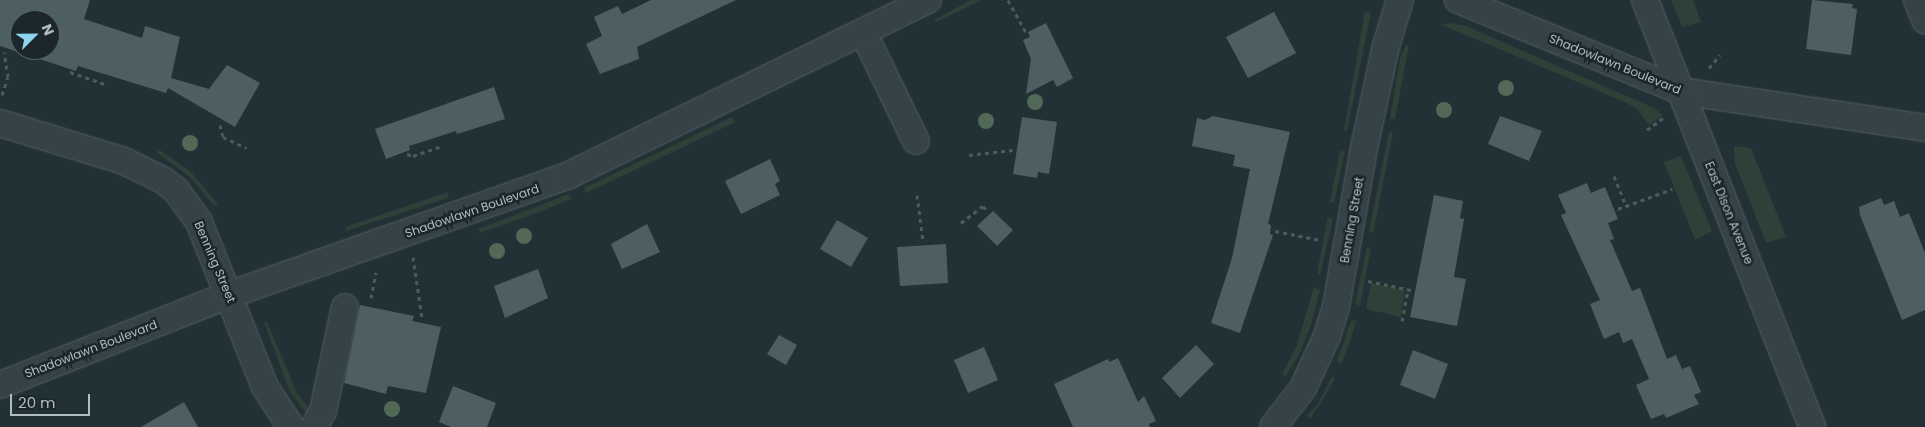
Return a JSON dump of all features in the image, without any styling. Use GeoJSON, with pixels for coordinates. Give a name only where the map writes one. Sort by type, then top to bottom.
{"type":"FeatureCollection","features":[{"type":"Feature","properties":{"kind":"street","name":"Shadowlawn Boulevard"},"geometry":{"type":"LineString","coordinates":[[0,385],[229,295],[569,175],[928,0]]}},
{"type":"Feature","properties":{"kind":"street","name":"Benning Street"},"geometry":{"type":"LineString","coordinates":[[1273,427],[1303,388],[1334,315],[1380,73],[1400,0]]}},
{"type":"Feature","properties":{"kind":"street","name":"Shadowlawn Boulevard"},"geometry":{"type":"LineString","coordinates":[[1458,0],[1681,91],[1925,128]]}},
{"type":"Feature","properties":{"kind":"street","name":"East Dison Avenue"},"geometry":{"type":"LineString","coordinates":[[1645,0],[1812,427]]}},
{"type":"Feature","properties":{"kind":"street"},"geometry":{"type":"LineString","coordinates":[[1917,0],[1925,20]]}},
{"type":"Feature","properties":{"kind":"street"},"geometry":{"type":"LineString","coordinates":[[863,32],[916,141]]}},
{"type":"Feature","properties":{"kind":"street","name":"Benning Street"},"geometry":{"type":"LineString","coordinates":[[0,123],[124,161],[163,180],[176,190],[199,222],[265,387],[291,427]]}},
{"type":"Feature","properties":{"kind":"street"},"geometry":{"type":"LineString","coordinates":[[314,427],[323,411],[357,305]]}},
{"type":"Feature","properties":{"kind":"path"},"geometry":{"type":"LineString","coordinates":[[1008,0],[1026,32]]}},
{"type":"Feature","properties":{"kind":"path"},"geometry":{"type":"LineString","coordinates":[[2,94],[8,77],[4,52]]}},
{"type":"Feature","properties":{"kind":"path"},"geometry":{"type":"LineString","coordinates":[[1706,71],[1720,55]]}},
{"type":"Feature","properties":{"kind":"path"},"geometry":{"type":"LineString","coordinates":[[70,72],[104,84]]}},
{"type":"Feature","properties":{"kind":"path"},"geometry":{"type":"LineString","coordinates":[[1647,130],[1664,117]]}},
{"type":"Feature","properties":{"kind":"path"},"geometry":{"type":"LineString","coordinates":[[220,125],[223,138],[247,148]]}},
{"type":"Feature","properties":{"kind":"path"},"geometry":{"type":"LineString","coordinates":[[407,154],[413,156],[439,147]]}},
{"type":"Feature","properties":{"kind":"path"},"geometry":{"type":"LineString","coordinates":[[969,155],[1014,150]]}},
{"type":"Feature","properties":{"kind":"path"},"geometry":{"type":"LineString","coordinates":[[1614,176],[1626,206]]}},
{"type":"Feature","properties":{"kind":"path"},"geometry":{"type":"LineString","coordinates":[[1618,209],[1672,189]]}},
{"type":"Feature","properties":{"kind":"path"},"geometry":{"type":"LineString","coordinates":[[917,195],[923,241]]}},
{"type":"Feature","properties":{"kind":"path"},"geometry":{"type":"LineString","coordinates":[[961,223],[983,206],[987,211]]}},
{"type":"Feature","properties":{"kind":"path"},"geometry":{"type":"LineString","coordinates":[[1275,231],[1320,240]]}},
{"type":"Feature","properties":{"kind":"path"},"geometry":{"type":"LineString","coordinates":[[412,252],[422,318]]}},
{"type":"Feature","properties":{"kind":"path"},"geometry":{"type":"LineString","coordinates":[[357,305],[376,272]]}},
{"type":"Feature","properties":{"kind":"path"},"geometry":{"type":"LineString","coordinates":[[1368,281],[1409,290],[1402,321]]}},
{"type":"Feature","properties":{"kind":"green space"},"geometry":{"type":"Polygon","coordinates":[[[971,0],[982,0],[936,22],[934,20],[971,0]]]}},
{"type":"Feature","properties":{"kind":"green space"},"geometry":{"type":"Polygon","coordinates":[[[1671,0],[1693,0],[1701,22],[1682,27],[1671,0]]]}},
{"type":"Feature","properties":{"kind":"green space"},"geometry":{"type":"Polygon","coordinates":[[[1365,11],[1371,13],[1347,131],[1344,130],[1365,11]]]}},
{"type":"Feature","properties":{"kind":"green space"},"geometry":{"type":"Polygon","coordinates":[[[1450,23],[1466,26],[1654,108],[1663,115],[1649,125],[1637,109],[1627,103],[1440,24],[1450,23]]]}},
{"type":"Feature","properties":{"kind":"green space"},"geometry":{"type":"Polygon","coordinates":[[[1406,45],[1409,45],[1395,119],[1390,119],[1400,58],[1406,45]]]}},
{"type":"Feature","properties":{"kind":"green space"},"geometry":{"type":"Polygon","coordinates":[[[732,117],[736,122],[586,193],[584,188],[732,117]]]}},
{"type":"Feature","properties":{"kind":"green space"},"geometry":{"type":"Polygon","coordinates":[[[1389,132],[1393,132],[1373,234],[1369,230],[1389,132]]]}},
{"type":"Feature","properties":{"kind":"green space"},"geometry":{"type":"Polygon","coordinates":[[[1734,146],[1751,148],[1786,237],[1766,243],[1735,164],[1734,146]]]}},
{"type":"Feature","properties":{"kind":"green space"},"geometry":{"type":"Polygon","coordinates":[[[157,148],[191,172],[218,204],[214,206],[191,178],[157,153],[157,148]]]}},
{"type":"Feature","properties":{"kind":"green space"},"geometry":{"type":"Polygon","coordinates":[[[1340,150],[1345,152],[1334,203],[1330,202],[1340,150]]]}},
{"type":"Feature","properties":{"kind":"green space"},"geometry":{"type":"Polygon","coordinates":[[[1681,156],[1712,231],[1695,240],[1664,162],[1681,156]]]}},
{"type":"Feature","properties":{"kind":"green space"},"geometry":{"type":"Polygon","coordinates":[[[448,192],[448,198],[346,231],[345,227],[448,192]]]}},
{"type":"Feature","properties":{"kind":"green space"},"geometry":{"type":"Polygon","coordinates":[[[569,194],[571,199],[529,216],[480,233],[478,229],[569,194]]]}},
{"type":"Feature","properties":{"kind":"green space"},"geometry":{"type":"Polygon","coordinates":[[[1328,216],[1333,220],[1320,275],[1317,274],[1328,216]]]}},
{"type":"Feature","properties":{"kind":"green space"},"geometry":{"type":"Polygon","coordinates":[[[1367,247],[1371,248],[1360,306],[1355,303],[1367,247]]]}},
{"type":"Feature","properties":{"kind":"green space"},"geometry":{"type":"Polygon","coordinates":[[[1371,283],[1405,290],[1401,317],[1366,309],[1371,283]]]}},
{"type":"Feature","properties":{"kind":"green space"},"geometry":{"type":"Polygon","coordinates":[[[1314,287],[1320,290],[1311,325],[1299,355],[1285,377],[1282,374],[1297,345],[1314,287]]]}},
{"type":"Feature","properties":{"kind":"green space"},"geometry":{"type":"Polygon","coordinates":[[[1356,320],[1341,365],[1337,361],[1351,321],[1356,320]]]}},
{"type":"Feature","properties":{"kind":"green space"},"geometry":{"type":"Polygon","coordinates":[[[264,322],[267,322],[297,393],[313,413],[309,417],[289,390],[264,322]]]}},
{"type":"Feature","properties":{"kind":"green space"},"geometry":{"type":"Polygon","coordinates":[[[1332,376],[1335,378],[1330,388],[1310,419],[1307,415],[1317,405],[1332,376]]]}},
{"type":"Feature","properties":{"kind":"building"},"geometry":{"type":"Polygon","coordinates":[[[0,0],[90,0],[84,19],[142,38],[145,26],[180,37],[171,78],[209,89],[227,65],[260,83],[235,127],[168,88],[166,93],[78,66],[76,71],[43,60],[60,60],[60,10],[10,10],[10,49],[0,46],[0,0]]]}},
{"type":"Feature","properties":{"kind":"building"},"geometry":{"type":"Polygon","coordinates":[[[651,0],[736,0],[637,47],[639,59],[600,74],[586,44],[602,36],[594,17],[618,6],[622,14],[651,0]]]}},
{"type":"Feature","properties":{"kind":"building"},"geometry":{"type":"Polygon","coordinates":[[[1812,0],[1853,4],[1852,8],[1857,9],[1851,55],[1806,49],[1812,0]]]}},
{"type":"Feature","properties":{"kind":"building"},"geometry":{"type":"Polygon","coordinates":[[[1274,12],[1296,53],[1248,78],[1226,37],[1274,12]]]}},
{"type":"Feature","properties":{"kind":"building"},"geometry":{"type":"Polygon","coordinates":[[[1046,23],[1073,78],[1057,87],[1053,80],[1026,94],[1031,59],[1023,40],[1030,37],[1028,32],[1046,23]]]}},
{"type":"Feature","properties":{"kind":"building"},"geometry":{"type":"Polygon","coordinates":[[[494,87],[505,119],[457,134],[456,131],[409,146],[410,150],[386,159],[375,129],[494,87]]]}},
{"type":"Feature","properties":{"kind":"building"},"geometry":{"type":"Polygon","coordinates":[[[1213,116],[1290,132],[1268,224],[1271,225],[1270,234],[1273,235],[1240,333],[1211,323],[1232,258],[1250,169],[1233,166],[1235,155],[1192,146],[1197,118],[1205,120],[1213,116]]]}},
{"type":"Feature","properties":{"kind":"building"},"geometry":{"type":"Polygon","coordinates":[[[1500,116],[1542,131],[1529,161],[1488,144],[1500,116]]]}},
{"type":"Feature","properties":{"kind":"building"},"geometry":{"type":"Polygon","coordinates":[[[1022,117],[1057,122],[1049,174],[1038,172],[1037,178],[1013,174],[1022,117]]]}},
{"type":"Feature","properties":{"kind":"building"},"geometry":{"type":"Polygon","coordinates":[[[770,159],[780,181],[775,184],[780,195],[741,214],[725,181],[770,159]]]}},
{"type":"Feature","properties":{"kind":"building"},"geometry":{"type":"Polygon","coordinates":[[[1587,183],[1591,193],[1605,187],[1618,219],[1608,223],[1614,239],[1610,240],[1632,291],[1640,288],[1667,359],[1676,355],[1682,369],[1690,366],[1701,392],[1694,395],[1699,404],[1666,418],[1664,414],[1651,419],[1636,385],[1649,379],[1632,339],[1623,343],[1619,332],[1604,339],[1590,304],[1600,300],[1561,215],[1566,213],[1558,195],[1587,183]]]}},
{"type":"Feature","properties":{"kind":"building"},"geometry":{"type":"Polygon","coordinates":[[[1434,195],[1463,201],[1460,218],[1464,219],[1454,277],[1466,279],[1457,326],[1410,317],[1434,195]]]}},
{"type":"Feature","properties":{"kind":"building"},"geometry":{"type":"Polygon","coordinates":[[[1881,198],[1884,205],[1894,201],[1900,217],[1909,213],[1925,253],[1925,310],[1902,320],[1860,215],[1859,207],[1881,198]]]}},
{"type":"Feature","properties":{"kind":"building"},"geometry":{"type":"Polygon","coordinates":[[[993,211],[1013,230],[997,246],[977,226],[993,211]]]}},
{"type":"Feature","properties":{"kind":"building"},"geometry":{"type":"Polygon","coordinates":[[[837,220],[868,238],[851,267],[820,249],[837,220]]]}},
{"type":"Feature","properties":{"kind":"building"},"geometry":{"type":"Polygon","coordinates":[[[647,224],[660,252],[622,269],[611,244],[647,224]]]}},
{"type":"Feature","properties":{"kind":"building"},"geometry":{"type":"Polygon","coordinates":[[[946,244],[948,283],[900,286],[897,247],[946,244]]]}},
{"type":"Feature","properties":{"kind":"building"},"geometry":{"type":"Polygon","coordinates":[[[538,269],[548,298],[505,318],[494,286],[538,269]]]}},
{"type":"Feature","properties":{"kind":"building"},"geometry":{"type":"Polygon","coordinates":[[[360,305],[414,316],[412,321],[441,327],[426,393],[388,386],[386,394],[344,383],[360,305]]]}},
{"type":"Feature","properties":{"kind":"building"},"geometry":{"type":"Polygon","coordinates":[[[779,335],[797,345],[786,365],[767,354],[779,335]]]}},
{"type":"Feature","properties":{"kind":"building"},"geometry":{"type":"Polygon","coordinates":[[[1196,345],[1214,364],[1180,398],[1162,378],[1196,345]]]}},
{"type":"Feature","properties":{"kind":"building"},"geometry":{"type":"Polygon","coordinates":[[[984,347],[998,380],[968,393],[954,360],[984,347]]]}},
{"type":"Feature","properties":{"kind":"building"},"geometry":{"type":"Polygon","coordinates":[[[1413,350],[1448,364],[1435,399],[1400,385],[1413,350]]]}},
{"type":"Feature","properties":{"kind":"building"},"geometry":{"type":"Polygon","coordinates":[[[1118,358],[1138,402],[1144,396],[1156,421],[1149,424],[1150,427],[1073,427],[1054,384],[1108,359],[1109,362],[1118,358]]]}},
{"type":"Feature","properties":{"kind":"building"},"geometry":{"type":"Polygon","coordinates":[[[453,386],[496,403],[487,427],[451,427],[439,422],[453,386]]]}},
{"type":"Feature","properties":{"kind":"building"},"geometry":{"type":"Polygon","coordinates":[[[184,402],[198,427],[141,427],[184,402]]]}}]}
